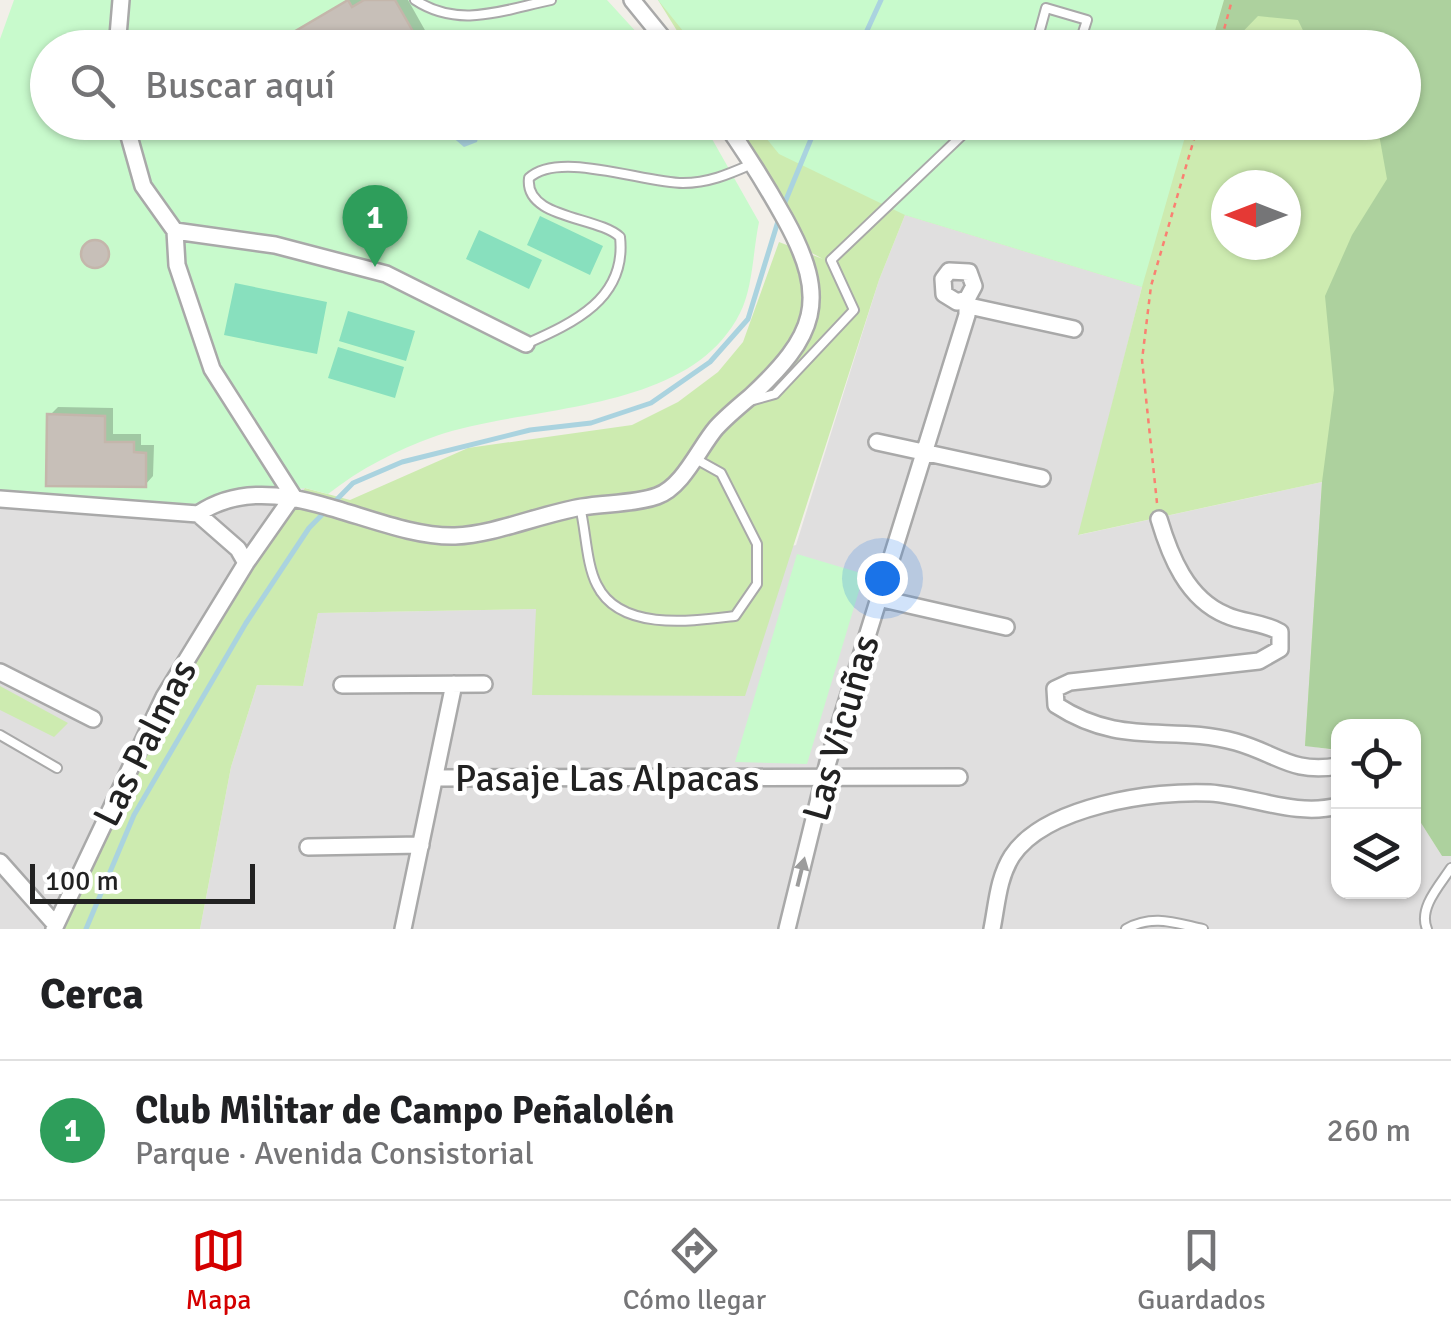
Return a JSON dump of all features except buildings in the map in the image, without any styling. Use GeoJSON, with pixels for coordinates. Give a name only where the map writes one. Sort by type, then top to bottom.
{"type":"FeatureCollection","features":[{"type":"Feature","properties":{"kind":"street"},"geometry":{"type":"LineString","coordinates":[[118,30],[121,0]]}},
{"type":"Feature","properties":{"kind":"street"},"geometry":{"type":"LineString","coordinates":[[632,0],[656,30]]}},
{"type":"Feature","properties":{"kind":"street"},"geometry":{"type":"LineString","coordinates":[[130,140],[143,186],[175,230],[177,265],[212,369],[293,496]]}},
{"type":"Feature","properties":{"kind":"street"},"geometry":{"type":"LineString","coordinates":[[198,514],[216,502],[293,496],[352,514],[455,536],[580,507],[657,496],[675,485],[692,457],[798,346],[812,308],[810,268],[754,163],[737,140]]}},
{"type":"Feature","properties":{"kind":"street"},"geometry":{"type":"LineString","coordinates":[[175,230],[275,245],[386,274],[526,344]]}},
{"type":"Feature","properties":{"kind":"street","name":"Las Vicuñas"},"geometry":{"type":"LineString","coordinates":[[787,929],[824,778],[968,303],[1074,329]]}},
{"type":"Feature","properties":{"kind":"street"},"geometry":{"type":"LineString","coordinates":[[877,442],[1042,478]]}},
{"type":"Feature","properties":{"kind":"street","name":"Las Palmas"},"geometry":{"type":"LineString","coordinates":[[54,926],[164,697],[246,562],[293,496]]}},
{"type":"Feature","properties":{"kind":"street"},"geometry":{"type":"LineString","coordinates":[[0,499],[198,514],[238,549],[246,562]]}},
{"type":"Feature","properties":{"kind":"street"},"geometry":{"type":"LineString","coordinates":[[1159,518],[1178,567],[1198,598],[1229,617],[1280,632],[1280,649],[1259,661],[1070,682],[1055,690],[1056,705],[1118,731],[1236,742],[1301,770],[1331,767]]}},
{"type":"Feature","properties":{"kind":"street"},"geometry":{"type":"LineString","coordinates":[[878,598],[1006,628]]}},
{"type":"Feature","properties":{"kind":"street"},"geometry":{"type":"LineString","coordinates":[[0,672],[94,719]]}},
{"type":"Feature","properties":{"kind":"street"},"geometry":{"type":"LineString","coordinates":[[403,929],[454,684]]}},
{"type":"Feature","properties":{"kind":"street"},"geometry":{"type":"LineString","coordinates":[[342,685],[484,684]]}},
{"type":"Feature","properties":{"kind":"street","name":"Pasaje Las Alpacas"},"geometry":{"type":"LineString","coordinates":[[435,778],[959,777]]}},
{"type":"Feature","properties":{"kind":"street"},"geometry":{"type":"LineString","coordinates":[[992,929],[1000,881],[1021,844],[1084,811],[1133,798],[1207,793],[1301,809],[1331,807]]}},
{"type":"Feature","properties":{"kind":"street"},"geometry":{"type":"LineString","coordinates":[[308,847],[421,845]]}},
{"type":"Feature","properties":{"kind":"street"},"geometry":{"type":"LineString","coordinates":[[0,862],[54,926]]}},
{"type":"Feature","properties":{"kind":"lane"},"geometry":{"type":"LineString","coordinates":[[415,0],[442,15],[471,18],[551,0]]}},
{"type":"Feature","properties":{"kind":"lane"},"geometry":{"type":"LineString","coordinates":[[1039,30],[1046,8],[1087,20],[1084,30]]}},
{"type":"Feature","properties":{"kind":"lane"},"geometry":{"type":"LineString","coordinates":[[744,402],[775,394],[854,310],[831,260],[957,140]]}},
{"type":"Feature","properties":{"kind":"lane"},"geometry":{"type":"LineString","coordinates":[[526,344],[596,308],[611,286],[621,248],[620,237],[609,227],[568,217],[536,200],[528,188],[529,178],[537,170],[560,166],[679,184],[719,178],[754,163]]}},
{"type":"Feature","properties":{"kind":"lane"},"geometry":{"type":"LineString","coordinates":[[580,507],[596,584],[616,607],[655,620],[736,616],[757,584],[757,544],[721,473],[692,457]]}},
{"type":"Feature","properties":{"kind":"lane"},"geometry":{"type":"LineString","coordinates":[[0,735],[57,768]]}},
{"type":"Feature","properties":{"kind":"lane"},"geometry":{"type":"LineString","coordinates":[[1427,929],[1424,921],[1431,898],[1451,868]]}},
{"type":"Feature","properties":{"kind":"lane"},"geometry":{"type":"LineString","coordinates":[[1126,929],[1141,920],[1159,919],[1203,929]]}},
{"type":"Feature","properties":{"kind":"path"},"geometry":{"type":"LineString","coordinates":[[1224,30],[1232,0]]}},
{"type":"Feature","properties":{"kind":"path"},"geometry":{"type":"LineString","coordinates":[[1159,518],[1142,360],[1151,286],[1193,140]]}},
{"type":"Feature","properties":{"kind":"shaded area"},"geometry":{"type":"Polygon","coordinates":[[[905,215],[1142,287],[1079,535],[1322,482],[1310,746],[1331,750],[1331,899],[1421,899],[1421,823],[1442,856],[1451,856],[1451,929],[200,929],[231,767],[257,685],[303,686],[318,613],[537,609],[796,545],[879,280],[905,215]]]}},
{"type":"Feature","properties":{"kind":"shaded area"},"geometry":{"type":"Polygon","coordinates":[[[305,488],[242,572],[57,929],[0,929],[0,490],[192,504],[305,488]]]}},
{"type":"Feature","properties":{"kind":"green space"},"geometry":{"type":"Polygon","coordinates":[[[14,0],[607,0],[634,30],[30,30],[30,140],[713,140],[759,222],[744,303],[716,346],[684,371],[603,401],[436,436],[379,461],[328,494],[305,488],[192,504],[0,490],[0,39],[14,0]]]}},
{"type":"Feature","properties":{"kind":"green space"},"geometry":{"type":"Polygon","coordinates":[[[658,0],[1451,0],[1414,719],[1331,719],[1331,730],[1305,746],[1322,482],[1078,535],[1142,287],[905,215],[879,280],[745,696],[532,695],[536,609],[318,613],[303,686],[257,685],[231,767],[200,929],[57,929],[120,791],[242,572],[305,488],[350,500],[468,448],[632,425],[678,402],[718,372],[743,342],[779,242],[823,259],[808,251],[743,140],[1421,140],[1421,30],[677,30],[658,0]]]}},
{"type":"Feature","properties":{"kind":"green space"},"geometry":{"type":"Polygon","coordinates":[[[658,0],[1224,0],[1215,30],[682,30],[658,0]]]}},
{"type":"Feature","properties":{"kind":"green space"},"geometry":{"type":"Polygon","coordinates":[[[1152,0],[1451,0],[1451,856],[1442,856],[1421,823],[1421,719],[1331,719],[1331,749],[1305,746],[1322,482],[1334,390],[1325,296],[1352,235],[1387,179],[1380,140],[1421,140],[1421,30],[1303,30],[1298,20],[1258,16],[1244,30],[1151,30],[1152,0]]]}},
{"type":"Feature","properties":{"kind":"green space"},"geometry":{"type":"Polygon","coordinates":[[[768,140],[1184,140],[1142,287],[905,215],[779,154],[768,140]]]}},
{"type":"Feature","properties":{"kind":"green space"},"geometry":{"type":"Polygon","coordinates":[[[540,216],[603,246],[590,275],[527,245],[540,216]]]}},
{"type":"Feature","properties":{"kind":"green space"},"geometry":{"type":"Polygon","coordinates":[[[479,230],[542,260],[529,289],[466,259],[479,230]]]}},
{"type":"Feature","properties":{"kind":"green space"},"geometry":{"type":"Polygon","coordinates":[[[235,283],[327,302],[317,354],[224,335],[235,283]]]}},
{"type":"Feature","properties":{"kind":"green space"},"geometry":{"type":"Polygon","coordinates":[[[348,311],[415,331],[406,361],[339,341],[348,311]]]}},
{"type":"Feature","properties":{"kind":"green space"},"geometry":{"type":"Polygon","coordinates":[[[338,347],[404,367],[395,398],[328,378],[338,347]]]}},
{"type":"Feature","properties":{"kind":"green space"},"geometry":{"type":"Polygon","coordinates":[[[797,554],[864,574],[807,764],[735,762],[797,554]]]}},
{"type":"Feature","properties":{"kind":"green space"},"geometry":{"type":"Polygon","coordinates":[[[0,686],[68,723],[54,737],[0,710],[0,686]]]}},
{"type":"Feature","properties":{"kind":"water"},"geometry":{"type":"Polygon","coordinates":[[[456,140],[478,140],[477,142],[464,147],[456,140]]]}},
{"type":"Feature","properties":{"kind":"waterway"},"geometry":{"type":"LineString","coordinates":[[867,30],[881,0]]}},
{"type":"Feature","properties":{"kind":"waterway"},"geometry":{"type":"LineString","coordinates":[[783,207],[811,140]]}},
{"type":"Feature","properties":{"kind":"waterway"},"geometry":{"type":"LineString","coordinates":[[86,929],[134,815],[246,623],[309,528],[353,483],[402,462],[530,430],[591,423],[651,403],[710,362],[748,319],[779,218]]}},
{"type":"Feature","properties":{"kind":"place","name":"Club Militar de Campo Peñalolén"},"geometry":{"type":"Point","coordinates":[375,267]}}]}
